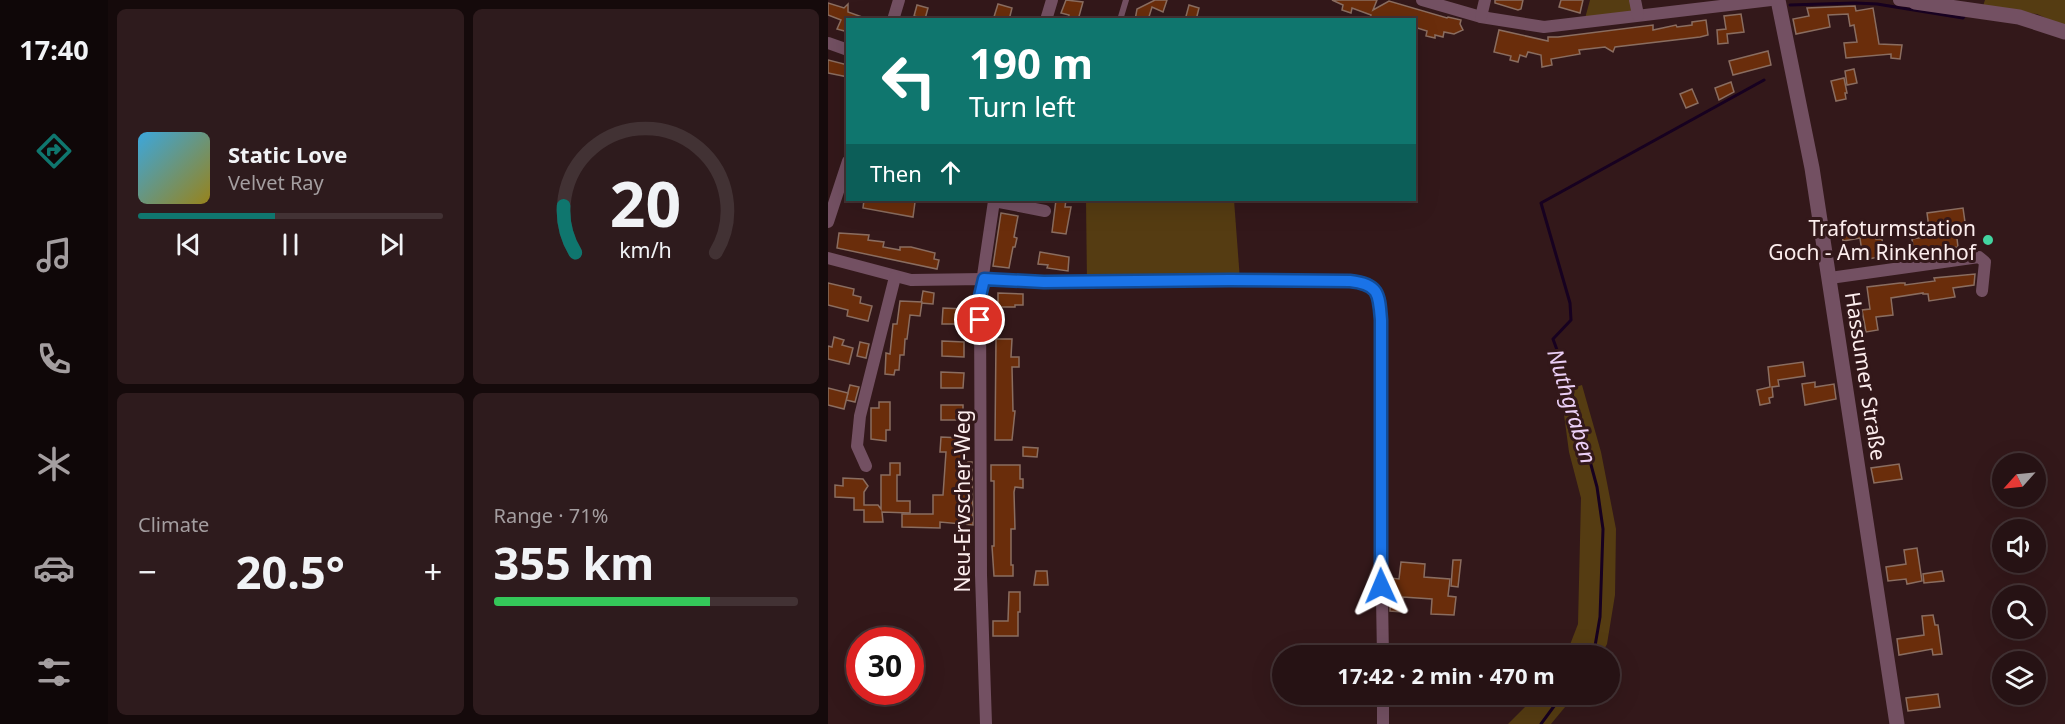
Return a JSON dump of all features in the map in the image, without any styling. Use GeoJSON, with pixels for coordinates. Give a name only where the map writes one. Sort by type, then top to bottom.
{"type":"FeatureCollection","features":[{"type":"Feature","properties":{"kind":"street"},"geometry":{"type":"LineString","coordinates":[[894,18],[899,0]]}},
{"type":"Feature","properties":{"kind":"street"},"geometry":{"type":"LineString","coordinates":[[1047,18],[1052,0]]}},
{"type":"Feature","properties":{"kind":"street"},"geometry":{"type":"LineString","coordinates":[[1422,0],[1481,16],[1544,27],[1770,0]]}},
{"type":"Feature","properties":{"kind":"street"},"geometry":{"type":"LineString","coordinates":[[1481,16],[1485,0]]}},
{"type":"Feature","properties":{"kind":"street"},"geometry":{"type":"LineString","coordinates":[[1635,0],[1638,15]]}},
{"type":"Feature","properties":{"kind":"street","name":"Hassumer Straße"},"geometry":{"type":"LineString","coordinates":[[1778,0],[1812,168],[1897,724]]}},
{"type":"Feature","properties":{"kind":"street"},"geometry":{"type":"LineString","coordinates":[[1899,0],[1983,6],[2065,32]]}},
{"type":"Feature","properties":{"kind":"street"},"geometry":{"type":"LineString","coordinates":[[828,43],[846,49]]}},
{"type":"Feature","properties":{"kind":"street"},"geometry":{"type":"LineString","coordinates":[[828,219],[846,168]]}},
{"type":"Feature","properties":{"kind":"street","name":"Neu-Ervscher-Weg"},"geometry":{"type":"LineString","coordinates":[[986,724],[981,575],[980,296],[994,201],[1045,211]]}},
{"type":"Feature","properties":{"kind":"street"},"geometry":{"type":"LineString","coordinates":[[1830,278],[1979,257],[1985,262],[1982,291]]}},
{"type":"Feature","properties":{"kind":"street"},"geometry":{"type":"LineString","coordinates":[[828,258],[895,278],[911,280],[1350,281],[1363,282],[1373,287],[1379,298],[1381,320],[1380,480],[1383,645]]}},
{"type":"Feature","properties":{"kind":"street"},"geometry":{"type":"LineString","coordinates":[[866,466],[857,446],[860,416],[895,278]]}},
{"type":"Feature","properties":{"kind":"street"},"geometry":{"type":"LineString","coordinates":[[1383,705],[1383,724]]}},
{"type":"Feature","properties":{"kind":"lane"},"geometry":{"type":"LineString","coordinates":[[1121,18],[1126,0]]}},
{"type":"Feature","properties":{"kind":"shaded area"},"geometry":{"type":"Polygon","coordinates":[[[1590,0],[1635,0],[1638,15],[1584,22],[1590,0]]]}},
{"type":"Feature","properties":{"kind":"shaded area"},"geometry":{"type":"Polygon","coordinates":[[[1985,0],[2065,0],[2065,27],[2037,14],[1982,9],[1985,0]]]}},
{"type":"Feature","properties":{"kind":"shaded area"},"geometry":{"type":"Polygon","coordinates":[[[1086,201],[1234,201],[1240,280],[1087,282],[1086,201]]]}},
{"type":"Feature","properties":{"kind":"shaded area"},"geometry":{"type":"Polygon","coordinates":[[[1582,385],[1601,452],[1616,529],[1615,595],[1606,645],[1570,645],[1578,624],[1581,498],[1569,452],[1561,392],[1582,385]]]}},
{"type":"Feature","properties":{"kind":"shaded area"},"geometry":{"type":"Polygon","coordinates":[[[1527,705],[1567,705],[1551,724],[1508,724],[1527,705]]]}},
{"type":"Feature","properties":{"kind":"building"},"geometry":{"type":"Polygon","coordinates":[[[1066,0],[1083,2],[1079,18],[1068,18],[1069,15],[1061,13],[1066,0]]]}},
{"type":"Feature","properties":{"kind":"building"},"geometry":{"type":"Polygon","coordinates":[[[1155,0],[1167,0],[1163,12],[1152,7],[1149,18],[1135,18],[1137,9],[1155,0]]]}},
{"type":"Feature","properties":{"kind":"building"},"geometry":{"type":"Polygon","coordinates":[[[1332,0],[1377,0],[1373,10],[1389,1],[1461,20],[1463,30],[1454,34],[1444,32],[1443,37],[1435,35],[1435,38],[1426,36],[1427,31],[1416,28],[1416,18],[1370,18],[1371,15],[1352,8],[1351,13],[1342,10],[1343,5],[1332,0]]]}},
{"type":"Feature","properties":{"kind":"building"},"geometry":{"type":"Polygon","coordinates":[[[1495,0],[1523,0],[1521,9],[1518,10],[1495,3],[1495,0]]]}},
{"type":"Feature","properties":{"kind":"building"},"geometry":{"type":"Polygon","coordinates":[[[1561,0],[1583,0],[1580,13],[1559,7],[1561,0]]]}},
{"type":"Feature","properties":{"kind":"building"},"geometry":{"type":"Polygon","coordinates":[[[828,3],[844,8],[848,4],[848,12],[865,18],[846,18],[846,31],[837,29],[841,20],[828,15],[828,3]]]}},
{"type":"Feature","properties":{"kind":"building"},"geometry":{"type":"Polygon","coordinates":[[[998,4],[1012,8],[1010,18],[994,18],[998,4]]]}},
{"type":"Feature","properties":{"kind":"building"},"geometry":{"type":"Polygon","coordinates":[[[917,5],[928,8],[925,18],[914,16],[917,5]]]}},
{"type":"Feature","properties":{"kind":"building"},"geometry":{"type":"Polygon","coordinates":[[[1189,5],[1199,8],[1196,18],[1186,18],[1189,5]]]}},
{"type":"Feature","properties":{"kind":"building"},"geometry":{"type":"Polygon","coordinates":[[[1855,6],[1856,11],[1873,8],[1879,44],[1902,45],[1900,59],[1891,58],[1891,54],[1846,58],[1844,43],[1857,42],[1854,25],[1850,26],[1848,14],[1828,15],[1830,27],[1796,34],[1793,19],[1809,16],[1807,8],[1855,6]]]}},
{"type":"Feature","properties":{"kind":"building"},"geometry":{"type":"Polygon","coordinates":[[[1741,14],[1744,32],[1727,34],[1728,43],[1718,44],[1717,30],[1726,29],[1724,16],[1741,14]]]}},
{"type":"Feature","properties":{"kind":"building"},"geometry":{"type":"Polygon","coordinates":[[[1706,20],[1708,35],[1615,47],[1613,52],[1605,47],[1579,50],[1580,54],[1551,59],[1552,65],[1542,67],[1541,55],[1528,52],[1526,57],[1520,55],[1518,62],[1510,60],[1511,56],[1494,52],[1499,30],[1548,41],[1548,37],[1653,25],[1653,30],[1676,25],[1677,27],[1692,25],[1692,22],[1706,20]]]}},
{"type":"Feature","properties":{"kind":"building"},"geometry":{"type":"Polygon","coordinates":[[[1768,51],[1771,65],[1733,75],[1729,61],[1768,51]]]}},
{"type":"Feature","properties":{"kind":"building"},"geometry":{"type":"Polygon","coordinates":[[[828,60],[846,64],[846,77],[828,73],[828,60]]]}},
{"type":"Feature","properties":{"kind":"building"},"geometry":{"type":"Polygon","coordinates":[[[1854,69],[1857,83],[1847,85],[1845,71],[1854,69]]]}},
{"type":"Feature","properties":{"kind":"building"},"geometry":{"type":"Polygon","coordinates":[[[1844,78],[1846,99],[1836,101],[1831,81],[1844,78]]]}},
{"type":"Feature","properties":{"kind":"building"},"geometry":{"type":"Polygon","coordinates":[[[1731,82],[1734,92],[1719,100],[1715,88],[1731,82]]]}},
{"type":"Feature","properties":{"kind":"building"},"geometry":{"type":"Polygon","coordinates":[[[1692,89],[1698,103],[1686,108],[1680,94],[1692,89]]]}},
{"type":"Feature","properties":{"kind":"building"},"geometry":{"type":"Polygon","coordinates":[[[864,201],[915,202],[913,217],[863,208],[864,201]]]}},
{"type":"Feature","properties":{"kind":"building"},"geometry":{"type":"Polygon","coordinates":[[[1056,201],[1066,201],[1065,207],[1071,207],[1066,234],[1052,232],[1056,201]]]}},
{"type":"Feature","properties":{"kind":"building"},"geometry":{"type":"Polygon","coordinates":[[[1963,208],[1966,229],[1956,230],[1958,247],[1914,252],[1912,239],[1930,236],[1927,213],[1963,208]]]}},
{"type":"Feature","properties":{"kind":"building"},"geometry":{"type":"Polygon","coordinates":[[[1001,213],[1018,216],[1014,237],[1017,238],[1009,268],[993,266],[1001,213]]]}},
{"type":"Feature","properties":{"kind":"building"},"geometry":{"type":"Polygon","coordinates":[[[1875,229],[1876,239],[1882,239],[1884,256],[1863,260],[1860,238],[1843,241],[1842,233],[1875,229]]]}},
{"type":"Feature","properties":{"kind":"building"},"geometry":{"type":"Polygon","coordinates":[[[839,233],[869,235],[868,240],[884,242],[883,247],[900,250],[900,247],[911,247],[935,253],[934,259],[939,260],[937,269],[837,248],[839,233]]]}},
{"type":"Feature","properties":{"kind":"building"},"geometry":{"type":"Polygon","coordinates":[[[1040,252],[1069,257],[1068,271],[1047,268],[1048,265],[1038,264],[1040,252]]]}},
{"type":"Feature","properties":{"kind":"building"},"geometry":{"type":"Polygon","coordinates":[[[1975,274],[1974,285],[1953,288],[1955,297],[1929,301],[1928,294],[1923,293],[1891,298],[1893,315],[1876,317],[1878,330],[1866,332],[1862,310],[1870,309],[1867,287],[1900,283],[1905,283],[1905,285],[1935,281],[1934,278],[1975,274]]]}},
{"type":"Feature","properties":{"kind":"building"},"geometry":{"type":"Polygon","coordinates":[[[828,283],[854,289],[853,295],[861,297],[860,303],[872,306],[868,321],[847,316],[848,310],[828,305],[828,283]]]}},
{"type":"Feature","properties":{"kind":"building"},"geometry":{"type":"Polygon","coordinates":[[[923,291],[934,293],[933,304],[921,303],[923,291]]]}},
{"type":"Feature","properties":{"kind":"building"},"geometry":{"type":"Polygon","coordinates":[[[998,293],[1023,294],[1023,305],[998,307],[998,293]]]}},
{"type":"Feature","properties":{"kind":"building"},"geometry":{"type":"Polygon","coordinates":[[[900,301],[922,302],[920,316],[910,315],[904,355],[900,355],[899,370],[895,370],[894,375],[885,374],[886,353],[890,354],[893,324],[897,324],[900,301]]]}},
{"type":"Feature","properties":{"kind":"building"},"geometry":{"type":"Polygon","coordinates":[[[943,308],[965,309],[965,324],[942,324],[943,308]]]}},
{"type":"Feature","properties":{"kind":"building"},"geometry":{"type":"Polygon","coordinates":[[[834,337],[844,340],[842,345],[853,348],[849,364],[828,359],[828,346],[832,347],[834,337]]]}},
{"type":"Feature","properties":{"kind":"building"},"geometry":{"type":"Polygon","coordinates":[[[996,339],[1012,339],[1011,357],[1019,357],[1019,367],[1012,367],[1013,411],[1015,411],[1012,440],[995,440],[996,339]]]}},
{"type":"Feature","properties":{"kind":"building"},"geometry":{"type":"Polygon","coordinates":[[[942,341],[964,342],[964,357],[942,356],[942,341]]]}},
{"type":"Feature","properties":{"kind":"building"},"geometry":{"type":"Polygon","coordinates":[[[860,342],[869,344],[866,358],[857,356],[860,342]]]}},
{"type":"Feature","properties":{"kind":"building"},"geometry":{"type":"Polygon","coordinates":[[[1803,362],[1805,376],[1778,380],[1779,386],[1772,387],[1773,397],[1769,398],[1770,403],[1760,405],[1757,390],[1770,387],[1768,367],[1803,362]]]}},
{"type":"Feature","properties":{"kind":"building"},"geometry":{"type":"Polygon","coordinates":[[[941,372],[964,373],[963,388],[941,388],[941,372]]]}},
{"type":"Feature","properties":{"kind":"building"},"geometry":{"type":"Polygon","coordinates":[[[1815,382],[1815,387],[1834,384],[1836,399],[1805,405],[1802,384],[1815,382]]]}},
{"type":"Feature","properties":{"kind":"building"},"geometry":{"type":"Polygon","coordinates":[[[850,385],[859,387],[855,402],[846,400],[850,385]]]}},
{"type":"Feature","properties":{"kind":"building"},"geometry":{"type":"Polygon","coordinates":[[[828,388],[848,393],[844,409],[828,405],[828,388]]]}},
{"type":"Feature","properties":{"kind":"building"},"geometry":{"type":"Polygon","coordinates":[[[879,402],[890,402],[890,430],[886,430],[886,441],[871,439],[871,408],[879,408],[879,402]]]}},
{"type":"Feature","properties":{"kind":"building"},"geometry":{"type":"Polygon","coordinates":[[[941,405],[963,405],[963,420],[941,420],[941,405]]]}},
{"type":"Feature","properties":{"kind":"building"},"geometry":{"type":"Polygon","coordinates":[[[941,437],[962,438],[962,462],[972,462],[973,525],[940,522],[940,528],[902,527],[902,514],[933,514],[933,495],[943,495],[946,452],[940,452],[941,437]]]}},
{"type":"Feature","properties":{"kind":"building"},"geometry":{"type":"Polygon","coordinates":[[[1023,447],[1038,448],[1037,457],[1023,456],[1023,447]]]}},
{"type":"Feature","properties":{"kind":"building"},"geometry":{"type":"Polygon","coordinates":[[[890,463],[900,463],[900,475],[897,475],[897,501],[910,501],[910,513],[882,512],[883,522],[864,522],[864,510],[854,510],[854,498],[835,497],[835,485],[843,486],[843,478],[863,479],[868,486],[864,492],[864,505],[878,505],[881,509],[881,475],[890,475],[890,463]]]}},
{"type":"Feature","properties":{"kind":"building"},"geometry":{"type":"Polygon","coordinates":[[[1899,464],[1902,479],[1874,483],[1871,468],[1899,464]]]}},
{"type":"Feature","properties":{"kind":"building"},"geometry":{"type":"Polygon","coordinates":[[[991,465],[1020,465],[1020,479],[1023,479],[1023,488],[1015,487],[1014,492],[1015,529],[1011,529],[1013,576],[994,576],[992,546],[994,546],[994,481],[991,481],[991,465]]]}},
{"type":"Feature","properties":{"kind":"building"},"geometry":{"type":"Polygon","coordinates":[[[1917,548],[1922,581],[1907,584],[1906,579],[1888,581],[1886,567],[1906,564],[1904,550],[1917,548]]]}},
{"type":"Feature","properties":{"kind":"building"},"geometry":{"type":"Polygon","coordinates":[[[1453,560],[1461,560],[1458,587],[1451,586],[1453,560]]]}},
{"type":"Feature","properties":{"kind":"building"},"geometry":{"type":"Polygon","coordinates":[[[1401,562],[1425,564],[1424,577],[1450,579],[1448,596],[1456,597],[1454,615],[1431,614],[1432,599],[1403,597],[1402,612],[1390,611],[1391,578],[1399,579],[1401,562]]]}},
{"type":"Feature","properties":{"kind":"building"},"geometry":{"type":"Polygon","coordinates":[[[1036,571],[1047,571],[1048,585],[1034,585],[1036,571]]]}},
{"type":"Feature","properties":{"kind":"building"},"geometry":{"type":"Polygon","coordinates":[[[1942,571],[1944,581],[1924,583],[1923,574],[1942,571]]]}},
{"type":"Feature","properties":{"kind":"building"},"geometry":{"type":"Polygon","coordinates":[[[1009,592],[1020,592],[1018,636],[993,636],[993,621],[1008,621],[1009,592]]]}},
{"type":"Feature","properties":{"kind":"building"},"geometry":{"type":"Polygon","coordinates":[[[1933,615],[1935,625],[1938,625],[1942,654],[1933,655],[1932,649],[1899,655],[1897,639],[1924,635],[1922,616],[1933,615]]]}},
{"type":"Feature","properties":{"kind":"building"},"geometry":{"type":"Polygon","coordinates":[[[1938,694],[1940,707],[1908,711],[1906,698],[1938,694]]]}},
{"type":"Feature","properties":{"kind":"waterway","name":"Nuthgraben"},"geometry":{"type":"LineString","coordinates":[[1790,5],[1877,4],[1963,18],[1965,15]]}},
{"type":"Feature","properties":{"kind":"waterway","name":"Nuthgraben"},"geometry":{"type":"LineString","coordinates":[[1595,645],[1600,617],[1603,529],[1597,487],[1568,380],[1553,339],[1571,320],[1570,303],[1541,203],[1764,80]]}},
{"type":"Feature","properties":{"kind":"waterway","name":"Nuthgraben"},"geometry":{"type":"LineString","coordinates":[[1541,724],[1555,705]]}},
{"type":"Feature","properties":{"kind":"place","name":"Trafoturmstation Goch - Am Rinkenhof"},"geometry":{"type":"Point","coordinates":[1988,240]}},
{"type":"Feature","properties":{"kind":"route"},"geometry":{"type":"LineString","coordinates":[[980,320],[980,296],[984,279],[1044,282],[1350,281],[1363,282],[1373,287],[1379,298],[1381,320],[1381,586]]}}]}
